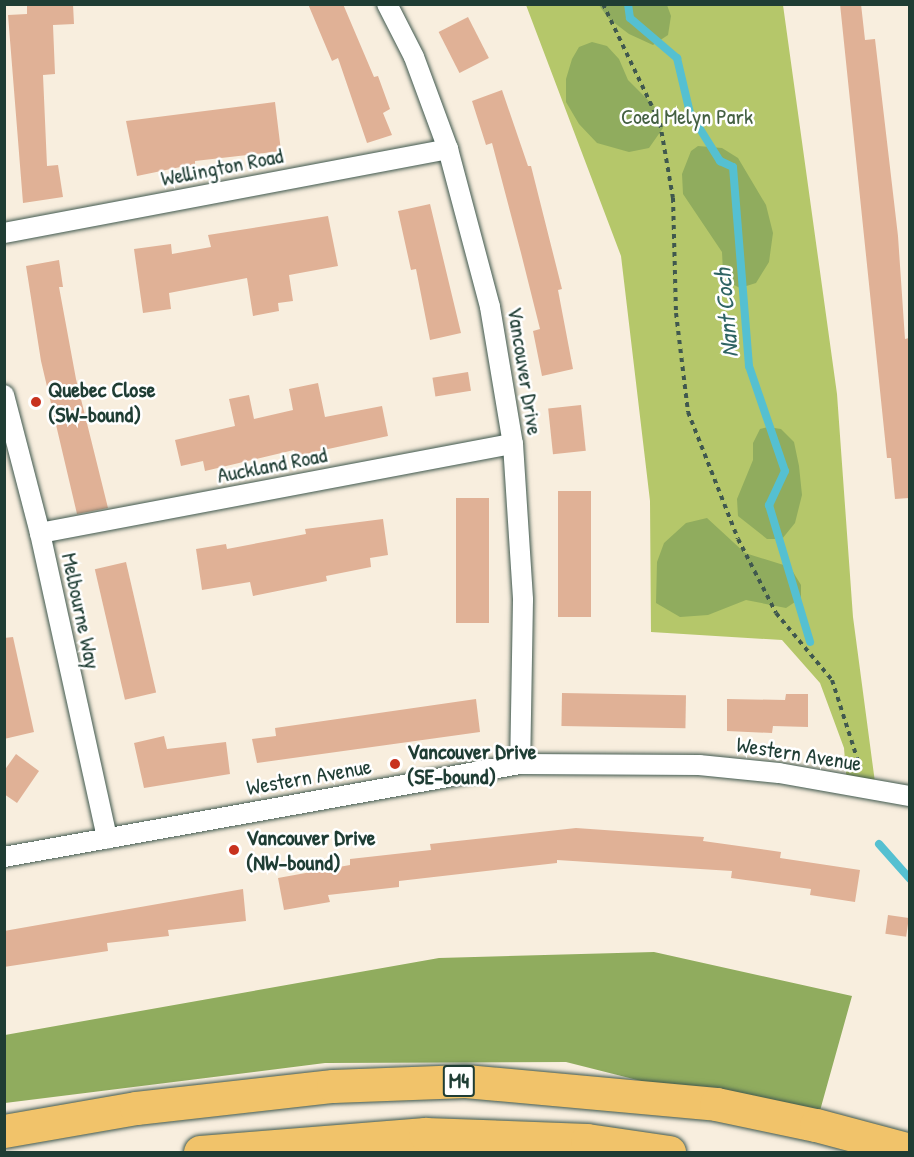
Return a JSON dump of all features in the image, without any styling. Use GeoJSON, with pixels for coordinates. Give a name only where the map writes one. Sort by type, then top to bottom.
{"type":"FeatureCollection","features":[{"type":"Feature","properties":{"kind":"highway","name":"M4"},"geometry":{"type":"LineString","coordinates":[[4,1131],[136,1108],[333,1086],[465,1081],[716,1104],[816,1125],[909,1150]]}},
{"type":"Feature","properties":{"kind":"highway"},"geometry":{"type":"LineString","coordinates":[[200,1152],[424,1134],[587,1140],[669,1152]]}},
{"type":"Feature","properties":{"kind":"street","name":"Vancouver Drive"},"geometry":{"type":"LineString","coordinates":[[387,4],[414,57],[448,149],[490,307],[513,444],[523,600],[520,764]]}},
{"type":"Feature","properties":{"kind":"street","name":"Wellington Road"},"geometry":{"type":"LineString","coordinates":[[4,233],[448,149]]}},
{"type":"Feature","properties":{"kind":"street","name":"Melbourne Way"},"geometry":{"type":"LineString","coordinates":[[4,395],[40,533],[107,839]]}},
{"type":"Feature","properties":{"kind":"street","name":"Auckland Road"},"geometry":{"type":"LineString","coordinates":[[40,533],[513,444]]}},
{"type":"Feature","properties":{"kind":"street","name":"Western Avenue"},"geometry":{"type":"LineString","coordinates":[[4,858],[520,764],[699,765],[779,773],[909,796]]}},
{"type":"Feature","properties":{"kind":"path"},"geometry":{"type":"LineString","coordinates":[[603,4],[660,123],[673,198],[676,313],[688,412],[738,539],[776,613],[832,680],[858,751],[863,788]]}},
{"type":"Feature","properties":{"kind":"green space","name":"Coed Melyn Park"},"geometry":{"type":"Polygon","coordinates":[[[526,5],[783,5],[837,394],[853,617],[876,790],[847,785],[844,748],[820,683],[782,640],[651,632],[650,501],[621,256],[526,5]]]}},
{"type":"Feature","properties":{"kind":"green space"},"geometry":{"type":"Polygon","coordinates":[[[599,5],[667,5],[671,16],[668,35],[653,45],[629,34],[608,18],[599,5]]]}},
{"type":"Feature","properties":{"kind":"green space"},"geometry":{"type":"Polygon","coordinates":[[[592,42],[607,46],[619,59],[628,80],[656,108],[663,128],[649,148],[629,152],[597,143],[579,124],[566,102],[566,79],[572,59],[579,47],[592,42]]]}},
{"type":"Feature","properties":{"kind":"green space"},"geometry":{"type":"Polygon","coordinates":[[[698,146],[722,148],[738,158],[766,205],[773,233],[769,262],[756,283],[740,288],[730,283],[723,272],[722,252],[683,194],[682,174],[691,151],[698,146]]]}},
{"type":"Feature","properties":{"kind":"green space"},"geometry":{"type":"Polygon","coordinates":[[[768,427],[781,429],[794,442],[799,466],[802,495],[795,523],[782,539],[767,539],[738,516],[737,499],[753,460],[753,443],[760,429],[768,427]]]}},
{"type":"Feature","properties":{"kind":"green space"},"geometry":{"type":"Polygon","coordinates":[[[707,518],[745,553],[790,567],[801,585],[801,598],[786,608],[746,600],[708,615],[680,617],[656,603],[657,562],[664,543],[686,523],[707,518]]]}},
{"type":"Feature","properties":{"kind":"green space"},"geometry":{"type":"Polygon","coordinates":[[[654,952],[852,996],[816,1125],[566,1062],[325,1063],[5,1103],[5,1035],[439,958],[654,952]]]}},
{"type":"Feature","properties":{"kind":"building"},"geometry":{"type":"Polygon","coordinates":[[[73,4],[74,24],[53,25],[55,74],[43,75],[47,166],[58,165],[63,197],[23,203],[8,15],[27,14],[27,6],[73,4]]]}},
{"type":"Feature","properties":{"kind":"building"},"geometry":{"type":"Polygon","coordinates":[[[308,4],[343,4],[374,77],[378,76],[390,109],[383,113],[392,135],[367,143],[338,58],[332,61],[308,4]]]}},
{"type":"Feature","properties":{"kind":"building"},"geometry":{"type":"Polygon","coordinates":[[[840,4],[861,4],[865,40],[875,39],[898,236],[905,339],[909,338],[909,498],[895,499],[891,458],[887,458],[840,4]]]}},
{"type":"Feature","properties":{"kind":"building"},"geometry":{"type":"Polygon","coordinates":[[[468,17],[489,58],[459,73],[439,32],[468,17]]]}},
{"type":"Feature","properties":{"kind":"building"},"geometry":{"type":"Polygon","coordinates":[[[502,90],[528,166],[531,166],[562,289],[558,290],[573,369],[542,376],[533,331],[540,329],[521,253],[492,143],[486,145],[472,101],[502,90]]]}},
{"type":"Feature","properties":{"kind":"building"},"geometry":{"type":"Polygon","coordinates":[[[275,102],[281,151],[195,161],[195,164],[137,176],[126,121],[275,102]]]}},
{"type":"Feature","properties":{"kind":"building"},"geometry":{"type":"Polygon","coordinates":[[[430,204],[461,333],[430,340],[416,269],[411,270],[398,211],[430,204]]]}},
{"type":"Feature","properties":{"kind":"building"},"geometry":{"type":"Polygon","coordinates":[[[328,216],[338,266],[289,275],[293,301],[278,303],[279,311],[253,316],[247,278],[169,293],[171,309],[143,313],[134,249],[171,244],[172,254],[211,247],[208,235],[328,216]]]}},
{"type":"Feature","properties":{"kind":"building"},"geometry":{"type":"Polygon","coordinates":[[[59,260],[63,287],[59,287],[76,379],[108,508],[77,514],[41,361],[26,266],[59,260]]]}},
{"type":"Feature","properties":{"kind":"building"},"geometry":{"type":"Polygon","coordinates":[[[468,372],[471,391],[435,396],[432,378],[468,372]]]}},
{"type":"Feature","properties":{"kind":"building"},"geometry":{"type":"Polygon","coordinates":[[[318,383],[325,417],[382,406],[388,436],[296,456],[294,450],[205,471],[203,461],[181,466],[175,440],[235,426],[229,399],[249,395],[254,419],[293,410],[289,389],[318,383]]]}},
{"type":"Feature","properties":{"kind":"building"},"geometry":{"type":"Polygon","coordinates":[[[581,405],[586,451],[553,454],[548,408],[581,405]]]}},
{"type":"Feature","properties":{"kind":"building"},"geometry":{"type":"Polygon","coordinates":[[[558,491],[591,491],[591,617],[558,617],[558,491]]]}},
{"type":"Feature","properties":{"kind":"building"},"geometry":{"type":"Polygon","coordinates":[[[456,498],[489,498],[489,623],[456,623],[456,498]]]}},
{"type":"Feature","properties":{"kind":"building"},"geometry":{"type":"Polygon","coordinates":[[[383,519],[388,555],[370,558],[371,567],[326,576],[327,581],[253,596],[250,582],[202,590],[196,549],[226,544],[227,549],[306,534],[305,529],[383,519]]]}},
{"type":"Feature","properties":{"kind":"building"},"geometry":{"type":"Polygon","coordinates":[[[126,562],[156,693],[125,700],[95,569],[126,562]]]}},
{"type":"Feature","properties":{"kind":"building"},"geometry":{"type":"Polygon","coordinates":[[[13,637],[34,732],[4,739],[4,638],[13,637]]]}},
{"type":"Feature","properties":{"kind":"building"},"geometry":{"type":"Polygon","coordinates":[[[562,693],[686,695],[685,728],[561,726],[562,693]]]}},
{"type":"Feature","properties":{"kind":"building"},"geometry":{"type":"Polygon","coordinates":[[[786,694],[808,694],[808,727],[773,726],[772,733],[727,731],[727,699],[785,700],[786,694]]]}},
{"type":"Feature","properties":{"kind":"building"},"geometry":{"type":"Polygon","coordinates":[[[476,699],[480,732],[257,763],[252,739],[276,736],[275,728],[476,699]]]}},
{"type":"Feature","properties":{"kind":"building"},"geometry":{"type":"Polygon","coordinates":[[[164,736],[167,749],[226,742],[230,774],[144,788],[134,743],[164,736]]]}},
{"type":"Feature","properties":{"kind":"building"},"geometry":{"type":"Polygon","coordinates":[[[16,754],[39,771],[17,803],[4,794],[4,771],[16,754]]]}},
{"type":"Feature","properties":{"kind":"building"},"geometry":{"type":"Polygon","coordinates":[[[576,828],[704,837],[703,841],[781,852],[780,858],[860,870],[855,902],[810,895],[811,889],[731,878],[732,871],[557,860],[557,863],[399,881],[399,887],[328,895],[330,902],[284,910],[278,878],[350,865],[350,859],[431,850],[430,844],[576,828]]]}},
{"type":"Feature","properties":{"kind":"building"},"geometry":{"type":"Polygon","coordinates":[[[243,889],[246,921],[168,930],[169,936],[107,943],[108,951],[4,967],[4,931],[243,889]]]}},
{"type":"Feature","properties":{"kind":"building"},"geometry":{"type":"Polygon","coordinates":[[[888,915],[909,918],[906,937],[885,934],[888,915]]]}},
{"type":"Feature","properties":{"kind":"waterway","name":"Nant Coch"},"geometry":{"type":"LineString","coordinates":[[628,4],[630,18],[677,58],[690,113],[720,161],[733,167],[749,366],[785,471],[769,505],[810,642]]}},
{"type":"Feature","properties":{"kind":"waterway","name":"Nant Coch"},"geometry":{"type":"LineString","coordinates":[[879,844],[910,879]]}},
{"type":"Feature","properties":{"kind":"place","name":"Quebec Close (SW-bound)"},"geometry":{"type":"Point","coordinates":[36,402]}},
{"type":"Feature","properties":{"kind":"place","name":"Vancouver Drive (SE-bound)"},"geometry":{"type":"Point","coordinates":[395,764]}},
{"type":"Feature","properties":{"kind":"place","name":"Vancouver Drive (NW-bound)"},"geometry":{"type":"Point","coordinates":[234,850]}}]}
